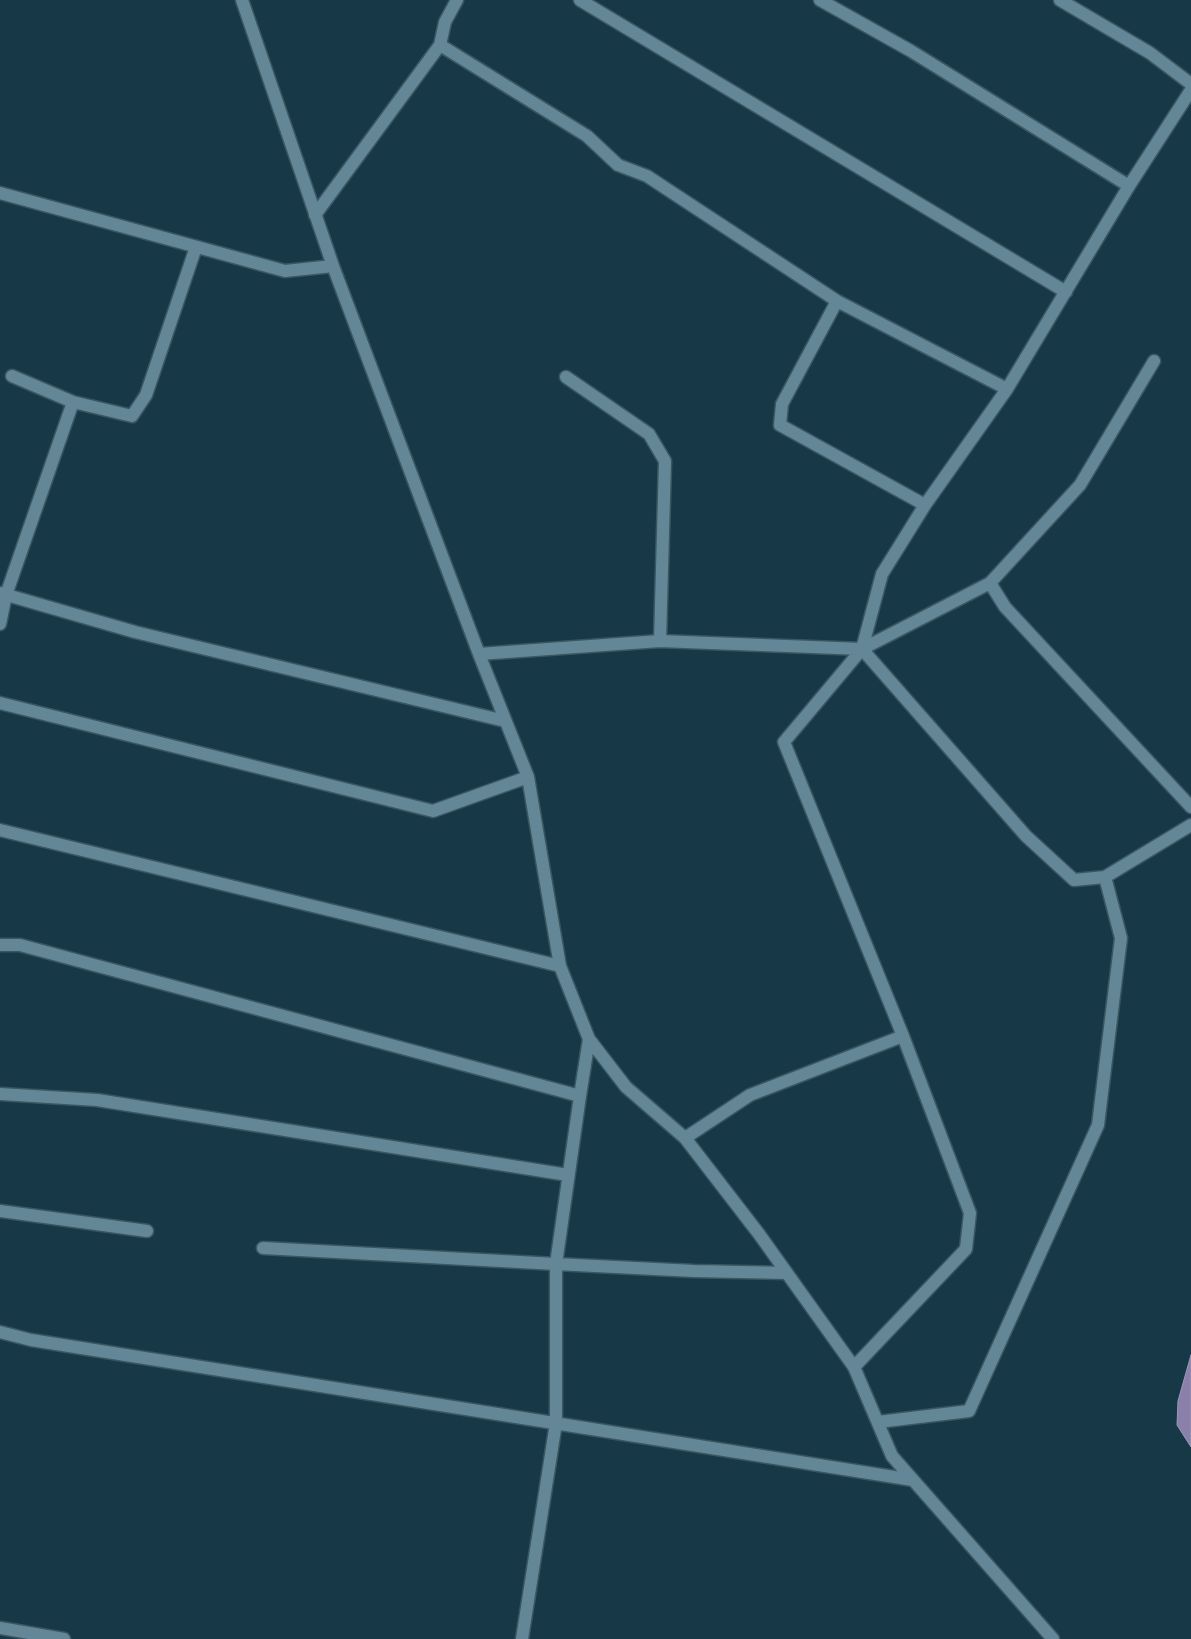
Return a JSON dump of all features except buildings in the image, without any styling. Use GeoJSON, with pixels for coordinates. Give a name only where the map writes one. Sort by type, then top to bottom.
{"type":"FeatureCollection","features":[{"type":"Feature","properties":{"kind":"street"},"geometry":{"type":"LineString","coordinates":[[242,0],[333,266],[479,654],[528,777],[560,966],[589,1039],[626,1087],[685,1138],[759,1234],[854,1367],[892,1456],[1053,1639]]}},
{"type":"Feature","properties":{"kind":"street"},"geometry":{"type":"LineString","coordinates":[[315,214],[440,45],[445,22],[456,0]]}},
{"type":"Feature","properties":{"kind":"street"},"geometry":{"type":"LineString","coordinates":[[580,0],[1066,292]]}},
{"type":"Feature","properties":{"kind":"street"},"geometry":{"type":"LineString","coordinates":[[820,0],[911,52],[1129,186]]}},
{"type":"Feature","properties":{"kind":"street"},"geometry":{"type":"LineString","coordinates":[[1060,0],[1150,53],[1191,84]]}},
{"type":"Feature","properties":{"kind":"street"},"geometry":{"type":"LineString","coordinates":[[440,45],[587,136],[618,165],[647,176],[837,301],[1007,389]]}},
{"type":"Feature","properties":{"kind":"street"},"geometry":{"type":"LineString","coordinates":[[862,649],[882,574],[926,506],[1007,389],[1129,186],[1191,90]]}},
{"type":"Feature","properties":{"kind":"street"},"geometry":{"type":"LineString","coordinates":[[0,193],[285,271],[333,266]]}},
{"type":"Feature","properties":{"kind":"street"},"geometry":{"type":"LineString","coordinates":[[12,376],[72,402],[132,416],[146,396],[196,247]]}},
{"type":"Feature","properties":{"kind":"street"},"geometry":{"type":"LineString","coordinates":[[837,301],[782,404],[780,425],[926,506]]}},
{"type":"Feature","properties":{"kind":"street"},"geometry":{"type":"LineString","coordinates":[[854,1367],[966,1249],[970,1213],[903,1036],[784,742],[862,649],[990,583],[1080,485],[1154,361]]}},
{"type":"Feature","properties":{"kind":"street"},"geometry":{"type":"LineString","coordinates":[[566,377],[649,434],[665,461],[660,641]]}},
{"type":"Feature","properties":{"kind":"street"},"geometry":{"type":"LineString","coordinates":[[0,624],[3,594],[72,402]]}},
{"type":"Feature","properties":{"kind":"street"},"geometry":{"type":"LineString","coordinates":[[990,583],[1005,607],[1191,807]]}},
{"type":"Feature","properties":{"kind":"street"},"geometry":{"type":"LineString","coordinates":[[3,594],[135,632],[505,721]]}},
{"type":"Feature","properties":{"kind":"street"},"geometry":{"type":"LineString","coordinates":[[479,654],[660,641],[862,649],[1026,836],[1074,880],[1105,877],[1191,825]]}},
{"type":"Feature","properties":{"kind":"street"},"geometry":{"type":"LineString","coordinates":[[0,703],[433,812],[528,777]]}},
{"type":"Feature","properties":{"kind":"street"},"geometry":{"type":"LineString","coordinates":[[0,830],[560,966]]}},
{"type":"Feature","properties":{"kind":"street"},"geometry":{"type":"LineString","coordinates":[[878,1422],[969,1411],[1098,1125],[1120,938],[1105,877]]}},
{"type":"Feature","properties":{"kind":"street"},"geometry":{"type":"LineString","coordinates":[[0,945],[20,945],[580,1096]]}},
{"type":"Feature","properties":{"kind":"street"},"geometry":{"type":"LineString","coordinates":[[685,1138],[750,1094],[903,1036]]}},
{"type":"Feature","properties":{"kind":"street"},"geometry":{"type":"LineString","coordinates":[[522,1639],[556,1423],[556,1264],[589,1039]]}},
{"type":"Feature","properties":{"kind":"street"},"geometry":{"type":"LineString","coordinates":[[0,1094],[97,1100],[568,1175]]}},
{"type":"Feature","properties":{"kind":"street"},"geometry":{"type":"LineString","coordinates":[[0,1211],[147,1231]]}},
{"type":"Feature","properties":{"kind":"street"},"geometry":{"type":"LineString","coordinates":[[263,1248],[694,1271],[787,1273]]}},
{"type":"Feature","properties":{"kind":"street"},"geometry":{"type":"LineString","coordinates":[[0,1332],[32,1340],[913,1480]]}},
{"type":"Feature","properties":{"kind":"street"},"geometry":{"type":"LineString","coordinates":[[0,1628],[64,1639]]}},
{"type":"Feature","properties":{"kind":"shaded area"},"geometry":{"type":"Polygon","coordinates":[[[1191,1355],[1191,1447],[1177,1425],[1178,1401],[1191,1355]]]}}]}
